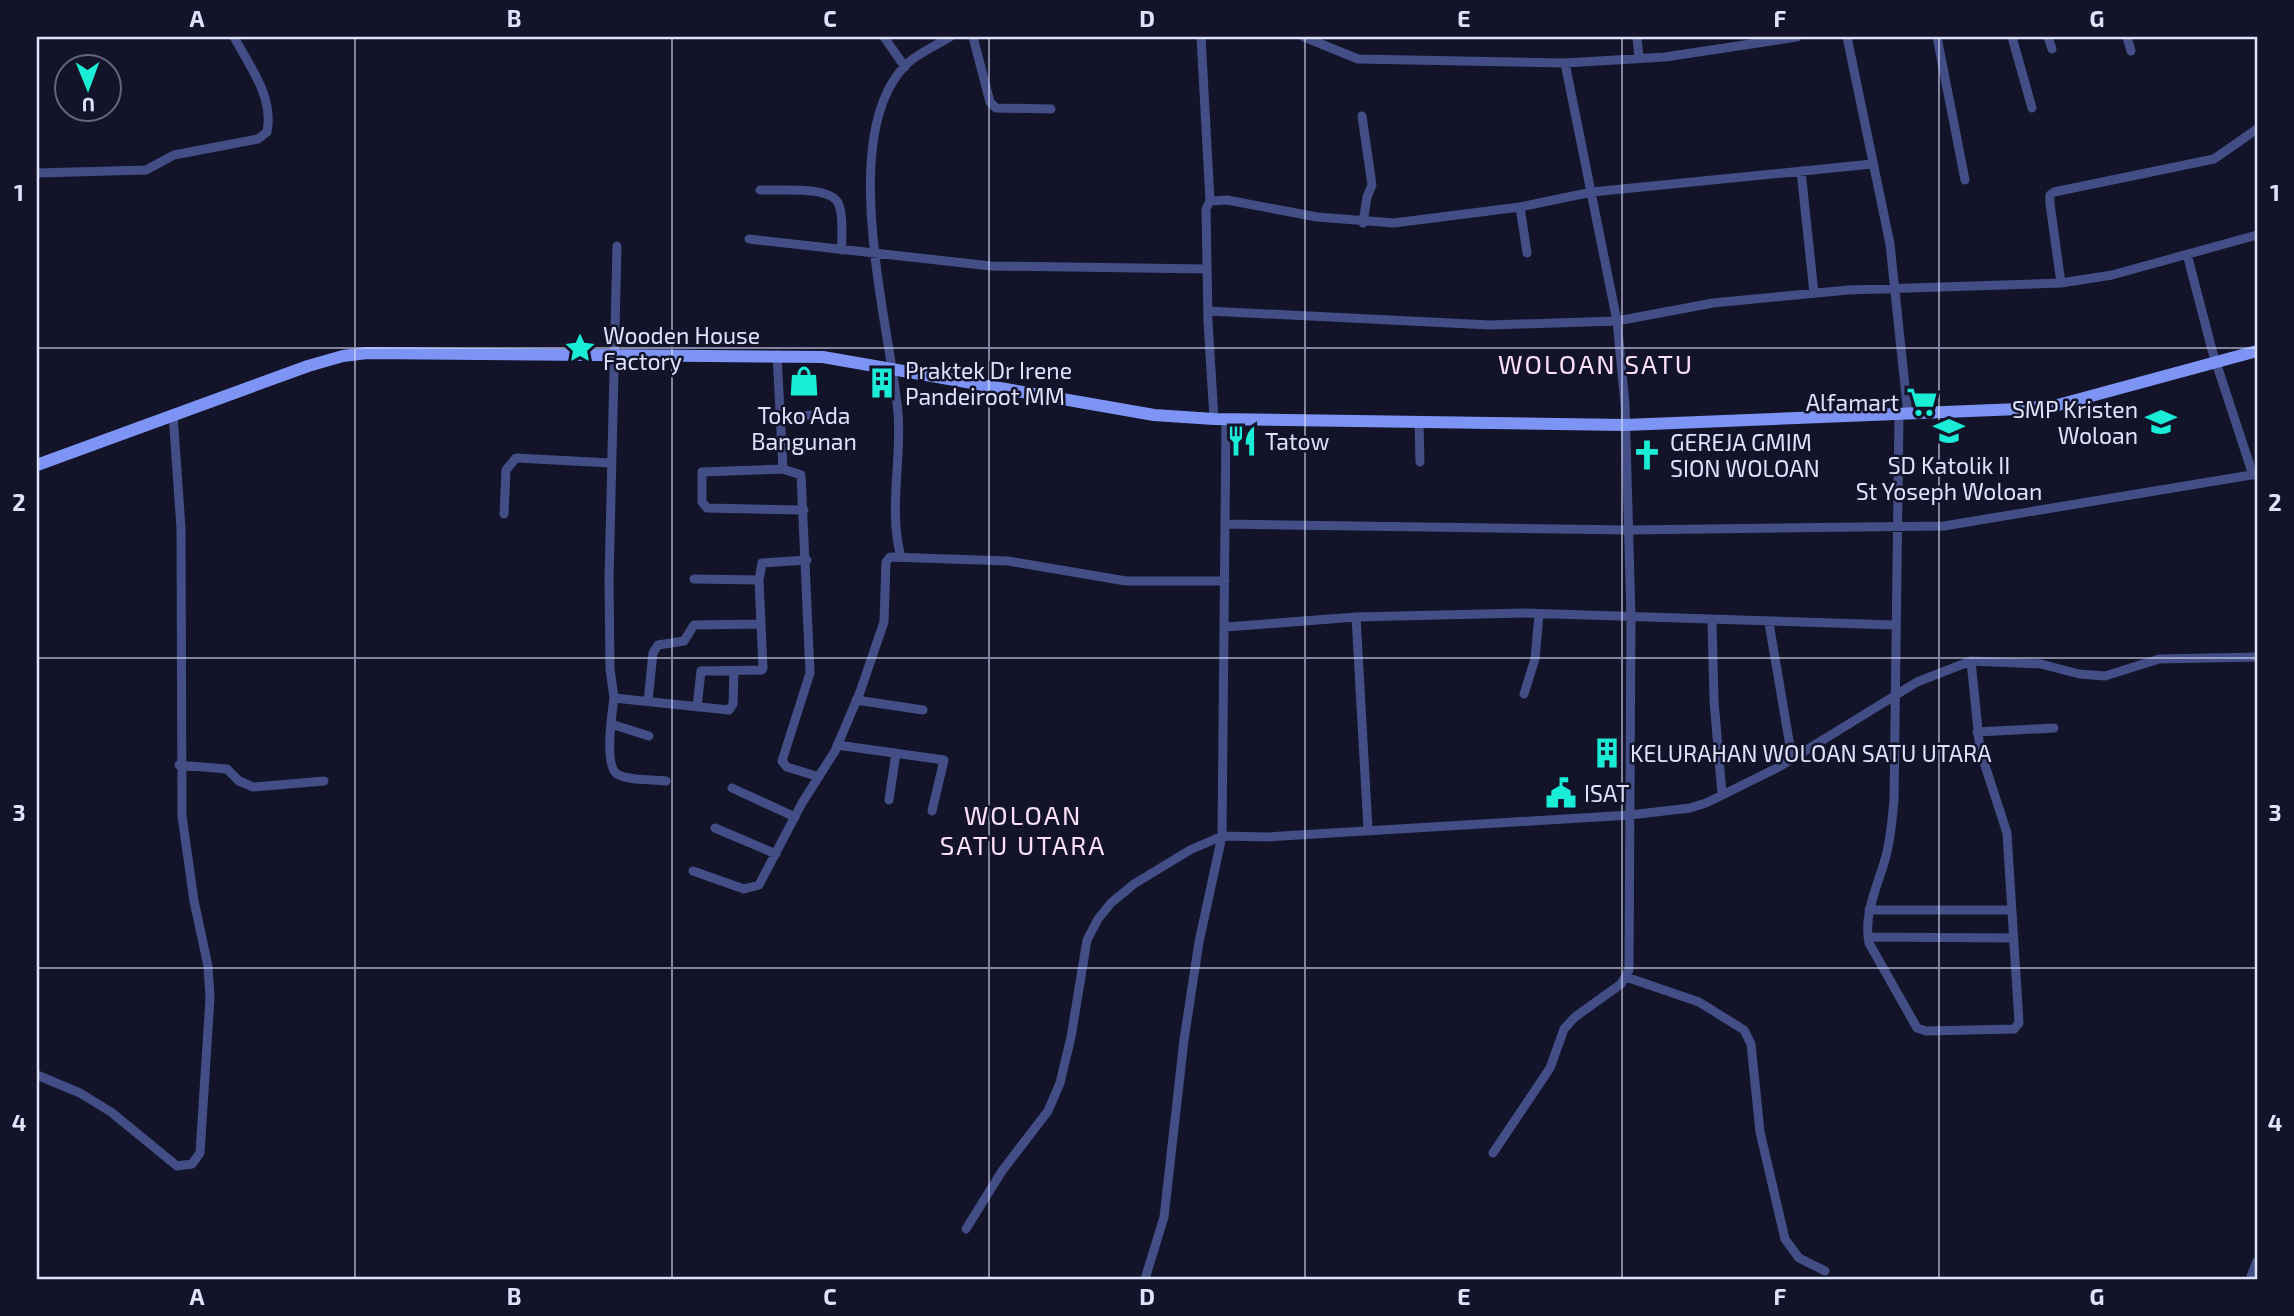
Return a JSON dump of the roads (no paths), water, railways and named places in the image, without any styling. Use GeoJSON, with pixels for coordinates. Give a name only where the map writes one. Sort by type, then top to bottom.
{"type":"FeatureCollection","features":[{"type":"Feature","properties":{"kind":"main road"},"geometry":{"type":"LineString","coordinates":[[37,465],[173,414],[343,356],[367,353],[823,357],[893,367],[1154,415],[1220,419],[1625,425],[1904,415],[2058,405],[2257,351]]}},
{"type":"Feature","properties":{"kind":"street"},"geometry":{"type":"LineString","coordinates":[[37,173],[146,170],[174,155],[258,139],[267,132],[269,124],[266,97],[234,37]]}},
{"type":"Feature","properties":{"kind":"street"},"geometry":{"type":"LineString","coordinates":[[884,37],[905,67]]}},
{"type":"Feature","properties":{"kind":"street"},"geometry":{"type":"LineString","coordinates":[[901,557],[896,523],[900,456],[893,367],[886,341],[875,254],[872,149],[888,92],[905,67],[950,37]]}},
{"type":"Feature","properties":{"kind":"street"},"geometry":{"type":"LineString","coordinates":[[972,37],[990,102],[996,108],[1051,108]]}},
{"type":"Feature","properties":{"kind":"street"},"geometry":{"type":"LineString","coordinates":[[1145,1279],[1164,1217],[1184,1040],[1199,942],[1222,836],[1225,524],[1220,419],[1208,311],[1206,209],[1210,201],[1200,37]]}},
{"type":"Feature","properties":{"kind":"street"},"geometry":{"type":"LineString","coordinates":[[1304,37],[1359,58],[1565,63],[1639,58],[1797,37]]}},
{"type":"Feature","properties":{"kind":"street"},"geometry":{"type":"LineString","coordinates":[[1637,37],[1639,58]]}},
{"type":"Feature","properties":{"kind":"street"},"geometry":{"type":"LineString","coordinates":[[1847,37],[1896,288],[1904,415],[1895,625],[1898,693],[1891,829],[1869,910],[1868,937],[1917,1028],[1937,1031],[2017,1028],[2019,1023],[2007,832],[1977,732],[1970,661]]}},
{"type":"Feature","properties":{"kind":"street"},"geometry":{"type":"LineString","coordinates":[[1937,37],[1965,180]]}},
{"type":"Feature","properties":{"kind":"street"},"geometry":{"type":"LineString","coordinates":[[2012,37],[2032,108]]}},
{"type":"Feature","properties":{"kind":"street"},"geometry":{"type":"LineString","coordinates":[[2048,37],[2052,49]]}},
{"type":"Feature","properties":{"kind":"street"},"geometry":{"type":"LineString","coordinates":[[2127,37],[2131,51]]}},
{"type":"Feature","properties":{"kind":"street"},"geometry":{"type":"LineString","coordinates":[[1493,1153],[1550,1068],[1564,1029],[1626,977],[1629,970],[1631,616],[1625,425],[1617,321],[1565,63]]}},
{"type":"Feature","properties":{"kind":"street"},"geometry":{"type":"LineString","coordinates":[[1362,116],[1372,185],[1363,223]]}},
{"type":"Feature","properties":{"kind":"street"},"geometry":{"type":"LineString","coordinates":[[2061,283],[2050,195],[2214,159],[2257,129]]}},
{"type":"Feature","properties":{"kind":"street"},"geometry":{"type":"LineString","coordinates":[[1210,201],[1227,200],[1363,223],[1412,222],[1520,206],[1592,191],[1872,164]]}},
{"type":"Feature","properties":{"kind":"street"},"geometry":{"type":"LineString","coordinates":[[1801,172],[1814,293]]}},
{"type":"Feature","properties":{"kind":"street"},"geometry":{"type":"LineString","coordinates":[[760,190],[821,192],[832,195],[839,204],[842,250]]}},
{"type":"Feature","properties":{"kind":"street"},"geometry":{"type":"LineString","coordinates":[[1520,206],[1527,253]]}},
{"type":"Feature","properties":{"kind":"street"},"geometry":{"type":"LineString","coordinates":[[1208,311],[1490,325],[1617,321],[1664,309],[1814,293],[2061,283],[2112,275],[2257,235]]}},
{"type":"Feature","properties":{"kind":"street"},"geometry":{"type":"LineString","coordinates":[[749,239],[991,266],[1207,269]]}},
{"type":"Feature","properties":{"kind":"street"},"geometry":{"type":"LineString","coordinates":[[617,246],[611,463],[610,656],[614,698],[610,752],[615,772],[666,781]]}},
{"type":"Feature","properties":{"kind":"street"},"geometry":{"type":"LineString","coordinates":[[1225,524],[1629,530],[1899,528],[1979,523],[2152,490],[2255,475],[2217,363],[2187,254]]}},
{"type":"Feature","properties":{"kind":"street"},"geometry":{"type":"LineString","coordinates":[[777,355],[783,469]]}},
{"type":"Feature","properties":{"kind":"street"},"geometry":{"type":"LineString","coordinates":[[37,1076],[79,1093],[111,1112],[177,1166],[192,1164],[200,1153],[208,1068],[208,966],[194,901],[181,816],[181,528],[173,414]]}},
{"type":"Feature","properties":{"kind":"street"},"geometry":{"type":"LineString","coordinates":[[780,416],[821,415]]}},
{"type":"Feature","properties":{"kind":"street"},"geometry":{"type":"LineString","coordinates":[[1419,422],[1420,462]]}},
{"type":"Feature","properties":{"kind":"street"},"geometry":{"type":"LineString","coordinates":[[504,514],[506,470],[516,458],[611,463]]}},
{"type":"Feature","properties":{"kind":"street"},"geometry":{"type":"LineString","coordinates":[[804,510],[707,509],[703,504],[701,478],[704,470],[783,469],[800,475],[804,510],[807,560],[810,673],[808,687],[782,761],[787,767],[818,777]]}},
{"type":"Feature","properties":{"kind":"street"},"geometry":{"type":"LineString","coordinates":[[694,871],[753,889],[759,885],[837,746],[856,700],[884,622],[886,562],[890,557],[1008,561],[1126,581],[1225,581]]}},
{"type":"Feature","properties":{"kind":"street"},"geometry":{"type":"LineString","coordinates":[[697,707],[700,673],[707,670],[762,670],[759,580],[763,562],[807,560]]}},
{"type":"Feature","properties":{"kind":"street"},"geometry":{"type":"LineString","coordinates":[[694,579],[759,580]]}},
{"type":"Feature","properties":{"kind":"street"},"geometry":{"type":"LineString","coordinates":[[1226,627],[1356,617],[1539,614],[1631,616],[1712,622],[1895,625]]}},
{"type":"Feature","properties":{"kind":"street"},"geometry":{"type":"LineString","coordinates":[[1524,694],[1535,659],[1539,614]]}},
{"type":"Feature","properties":{"kind":"street"},"geometry":{"type":"LineString","coordinates":[[1356,617],[1368,830]]}},
{"type":"Feature","properties":{"kind":"street"},"geometry":{"type":"LineString","coordinates":[[1712,622],[1714,701],[1722,794]]}},
{"type":"Feature","properties":{"kind":"street"},"geometry":{"type":"LineString","coordinates":[[1769,623],[1792,758]]}},
{"type":"Feature","properties":{"kind":"street"},"geometry":{"type":"LineString","coordinates":[[648,701],[653,653],[658,645],[684,641],[694,625],[761,624]]}},
{"type":"Feature","properties":{"kind":"street"},"geometry":{"type":"LineString","coordinates":[[966,1228],[1002,1171],[1048,1111],[1060,1083],[1071,1037],[1087,940],[1098,919],[1111,903],[1134,884],[1190,850],[1222,836],[1267,836],[1630,815],[1690,808],[1792,758],[1933,674],[1970,661],[2041,664],[2080,674],[2105,676],[2159,659],[2257,657]]}},
{"type":"Feature","properties":{"kind":"street"},"geometry":{"type":"LineString","coordinates":[[614,698],[730,709],[734,671]]}},
{"type":"Feature","properties":{"kind":"street"},"geometry":{"type":"LineString","coordinates":[[856,700],[923,710]]}},
{"type":"Feature","properties":{"kind":"street"},"geometry":{"type":"LineString","coordinates":[[611,724],[649,736]]}},
{"type":"Feature","properties":{"kind":"street"},"geometry":{"type":"LineString","coordinates":[[1977,732],[2054,728]]}},
{"type":"Feature","properties":{"kind":"street"},"geometry":{"type":"LineString","coordinates":[[837,746],[944,760],[932,811]]}},
{"type":"Feature","properties":{"kind":"street"},"geometry":{"type":"LineString","coordinates":[[889,800],[895,753]]}},
{"type":"Feature","properties":{"kind":"street"},"geometry":{"type":"LineString","coordinates":[[179,765],[227,769],[239,781],[253,787],[324,781]]}},
{"type":"Feature","properties":{"kind":"street"},"geometry":{"type":"LineString","coordinates":[[732,788],[795,817]]}},
{"type":"Feature","properties":{"kind":"street"},"geometry":{"type":"LineString","coordinates":[[715,828],[776,854]]}},
{"type":"Feature","properties":{"kind":"street"},"geometry":{"type":"LineString","coordinates":[[1869,910],[2011,910]]}},
{"type":"Feature","properties":{"kind":"street"},"geometry":{"type":"LineString","coordinates":[[1868,937],[2013,938]]}},
{"type":"Feature","properties":{"kind":"street"},"geometry":{"type":"LineString","coordinates":[[1626,977],[1699,1002],[1744,1030],[1751,1044],[1760,1132],[1785,1238],[1799,1258],[1825,1271]]}},
{"type":"Feature","properties":{"kind":"street"},"geometry":{"type":"LineString","coordinates":[[2250,1279],[2257,1261]]}},
{"type":"Feature","properties":{"kind":"place","name":"Wooden House Factory"},"geometry":{"type":"Point","coordinates":[580,348]}},
{"type":"Feature","properties":{"kind":"place","name":"Toko Ada Bangunan"},"geometry":{"type":"Point","coordinates":[804,381]}},
{"type":"Feature","properties":{"kind":"place","name":"Praktek Dr Irene Pandeiroot MM"},"geometry":{"type":"Point","coordinates":[882,383]}},
{"type":"Feature","properties":{"kind":"place","name":"Alfamart"},"geometry":{"type":"Point","coordinates":[1922,402]}},
{"type":"Feature","properties":{"kind":"place","name":"SMP Kristen Woloan"},"geometry":{"type":"Point","coordinates":[2161,422]}},
{"type":"Feature","properties":{"kind":"place","name":"SD Katolik II St Yoseph Woloan"},"geometry":{"type":"Point","coordinates":[1949,431]}},
{"type":"Feature","properties":{"kind":"place","name":"Tatow"},"geometry":{"type":"Point","coordinates":[1242,441]}},
{"type":"Feature","properties":{"kind":"place","name":"GEREJA GMIM SION WOLOAN"},"geometry":{"type":"Point","coordinates":[1647,455]}},
{"type":"Feature","properties":{"kind":"place","name":"KELURAHAN WOLOAN SATU UTARA"},"geometry":{"type":"Point","coordinates":[1607,753]}},
{"type":"Feature","properties":{"kind":"place","name":"ISAT"},"geometry":{"type":"Point","coordinates":[1561,793]}},
{"type":"Feature","properties":{"kind":"district","name":"WOLOAN SATU"},"geometry":{"type":"Point","coordinates":[1596,363]}},
{"type":"Feature","properties":{"kind":"district","name":"WOLOAN SATU UTARA"},"geometry":{"type":"Point","coordinates":[1023,829]}}]}
